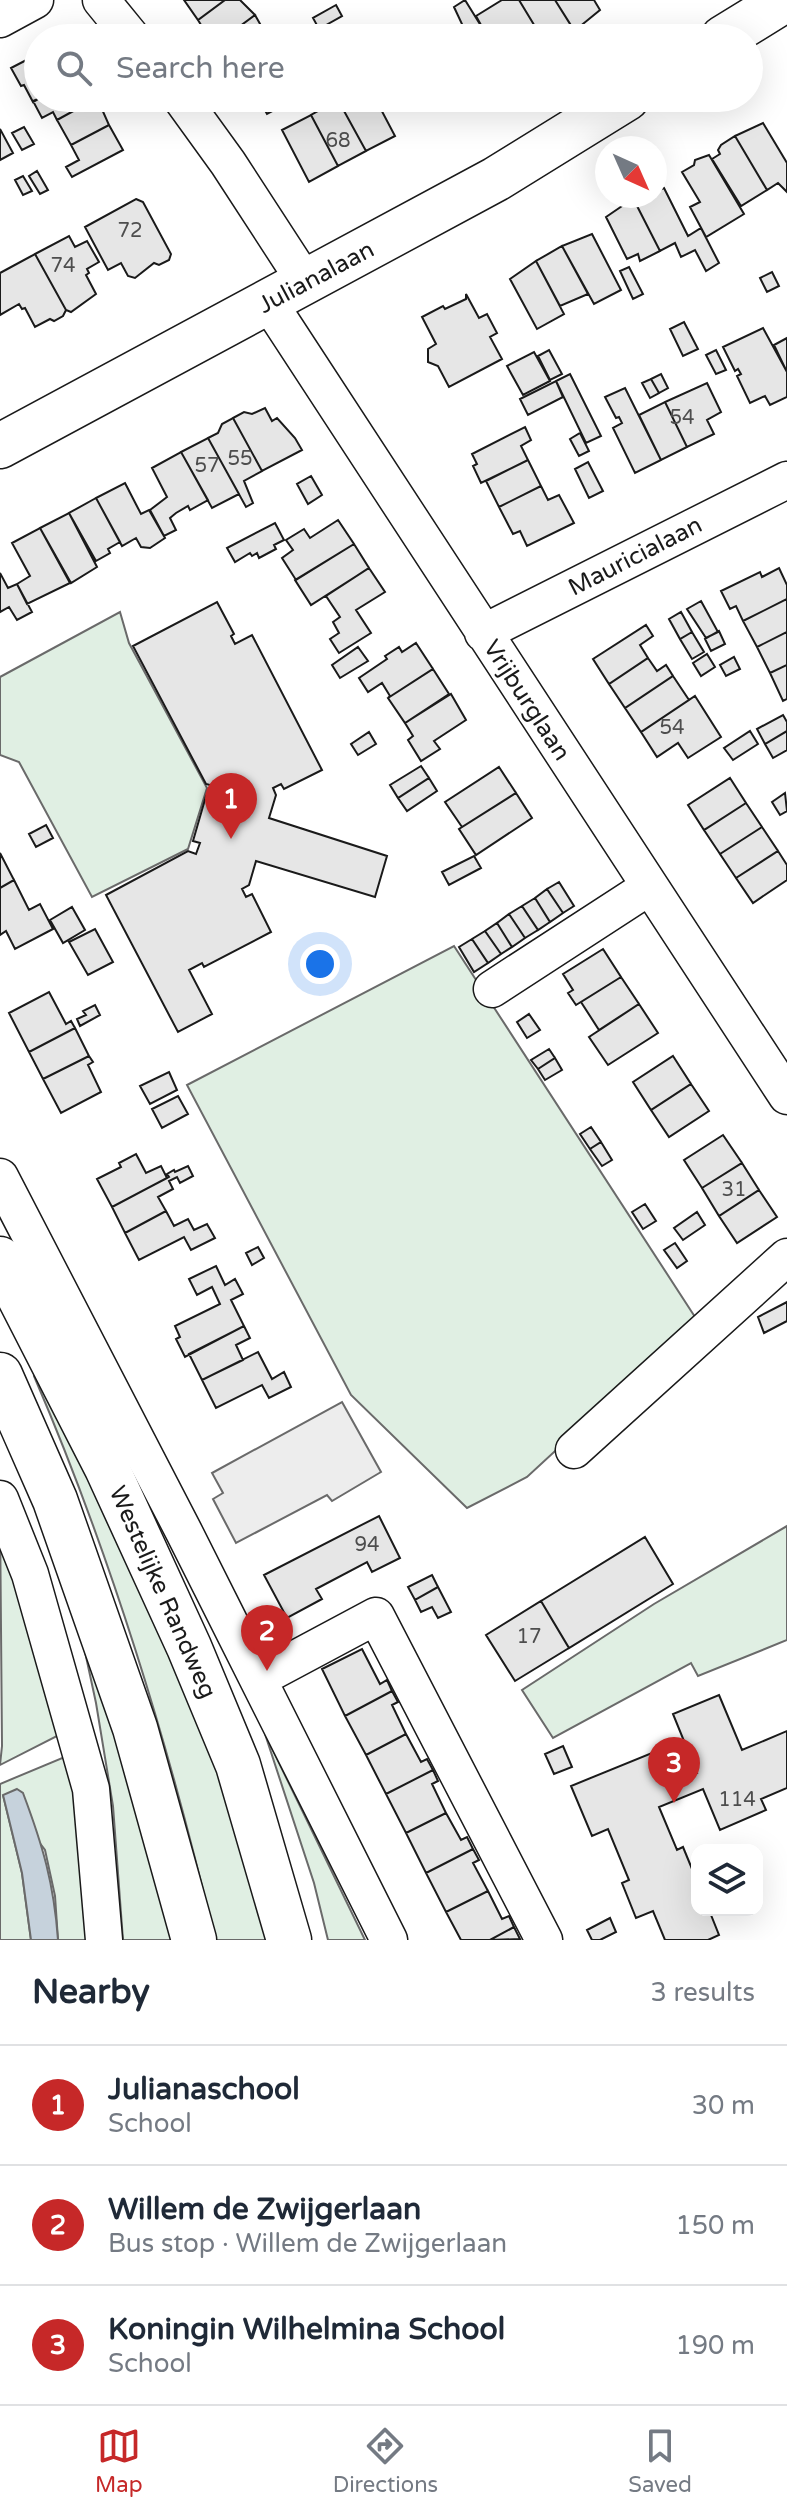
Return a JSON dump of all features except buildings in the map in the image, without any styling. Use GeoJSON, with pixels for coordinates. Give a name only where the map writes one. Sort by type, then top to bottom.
{"type":"FeatureCollection","features":[{"type":"Feature","properties":{"kind":"main road"},"geometry":{"type":"LineString","coordinates":[[746,24],[785,0]]}},
{"type":"Feature","properties":{"kind":"main road","name":"Julianalaan"},"geometry":{"type":"LineString","coordinates":[[0,446],[496,179],[604,112]]}},
{"type":"Feature","properties":{"kind":"main road","name":"Westelijke Randweg"},"geometry":{"type":"LineString","coordinates":[[0,1259],[107,1468],[189,1647],[238,1765],[289,1940]]}},
{"type":"Feature","properties":{"kind":"main road"},"geometry":{"type":"LineString","coordinates":[[0,1375],[55,1500],[135,1728],[194,1940]]}},
{"type":"Feature","properties":{"kind":"street"},"geometry":{"type":"LineString","coordinates":[[0,19],[35,0]]}},
{"type":"Feature","properties":{"kind":"street"},"geometry":{"type":"LineString","coordinates":[[101,0],[121,24]]}},
{"type":"Feature","properties":{"kind":"street","name":"Vrijburglaan"},"geometry":{"type":"LineString","coordinates":[[191,112],[228,163],[288,293],[483,633],[787,1096]]}},
{"type":"Feature","properties":{"kind":"street","name":"Mauricialaan"},"geometry":{"type":"LineString","coordinates":[[483,633],[787,480]]}},
{"type":"Feature","properties":{"kind":"street"},"geometry":{"type":"LineString","coordinates":[[492,989],[649,887]]}},
{"type":"Feature","properties":{"kind":"street"},"geometry":{"type":"LineString","coordinates":[[0,1177],[389,1940]]}},
{"type":"Feature","properties":{"kind":"street"},"geometry":{"type":"LineString","coordinates":[[574,1450],[787,1257]]}},
{"type":"Feature","properties":{"kind":"street"},"geometry":{"type":"LineString","coordinates":[[0,1499],[30,1574],[91,1789],[104,1940]]}},
{"type":"Feature","properties":{"kind":"street"},"geometry":{"type":"LineString","coordinates":[[258,1679],[376,1616],[544,1940]]}},
{"type":"Feature","properties":{"kind":"green space"},"geometry":{"type":"Polygon","coordinates":[[[120,612],[129,643],[207,788],[188,849],[92,897],[19,762],[0,755],[0,677],[120,612]]]}},
{"type":"Feature","properties":{"kind":"green space"},"geometry":{"type":"Polygon","coordinates":[[[454,946],[697,1320],[527,1477],[467,1508],[351,1395],[187,1085],[454,946]]]}},
{"type":"Feature","properties":{"kind":"green space"},"geometry":{"type":"Polygon","coordinates":[[[38,1373],[179,1671],[217,1765],[273,1940],[215,1940],[179,1796],[137,1654],[89,1514],[34,1376],[38,1373]]]}},
{"type":"Feature","properties":{"kind":"green space"},"geometry":{"type":"Polygon","coordinates":[[[0,1512],[63,1733],[0,1765],[2,1746],[0,1512]]]}},
{"type":"Feature","properties":{"kind":"green space"},"geometry":{"type":"Polygon","coordinates":[[[787,1526],[787,1640],[698,1676],[691,1663],[553,1738],[522,1690],[654,1604],[787,1526]]]}},
{"type":"Feature","properties":{"kind":"green space"},"geometry":{"type":"Polygon","coordinates":[[[76,1610],[144,1817],[175,1940],[123,1940],[113,1806],[96,1703],[76,1610]]]}},
{"type":"Feature","properties":{"kind":"green space"},"geometry":{"type":"Polygon","coordinates":[[[265,1734],[365,1940],[328,1940],[314,1883],[265,1734]]]}},
{"type":"Feature","properties":{"kind":"green space"},"geometry":{"type":"Polygon","coordinates":[[[67,1756],[75,1776],[92,1940],[58,1940],[55,1896],[45,1850],[3,1795],[22,1873],[31,1940],[0,1940],[0,1784],[67,1756]]]}},
{"type":"Feature","properties":{"kind":"shaded area"},"geometry":{"type":"Polygon","coordinates":[[[342,1402],[381,1472],[332,1501],[327,1495],[236,1543],[213,1499],[223,1493],[212,1473],[342,1402]]]}},
{"type":"Feature","properties":{"kind":"shaded area"},"geometry":{"type":"Polygon","coordinates":[[[17,1789],[23,1793],[42,1848],[54,1901],[58,1940],[31,1940],[22,1873],[3,1795],[17,1789]]]}},
{"type":"Feature","properties":{"kind":"place","name":"Julianaschool"},"geometry":{"type":"Point","coordinates":[231,839]}},
{"type":"Feature","properties":{"kind":"place","name":"Willem de Zwijgerlaan"},"geometry":{"type":"Point","coordinates":[267,1671]}},
{"type":"Feature","properties":{"kind":"place","name":"Koningin Wilhelmina School"},"geometry":{"type":"Point","coordinates":[674,1803]}}]}
